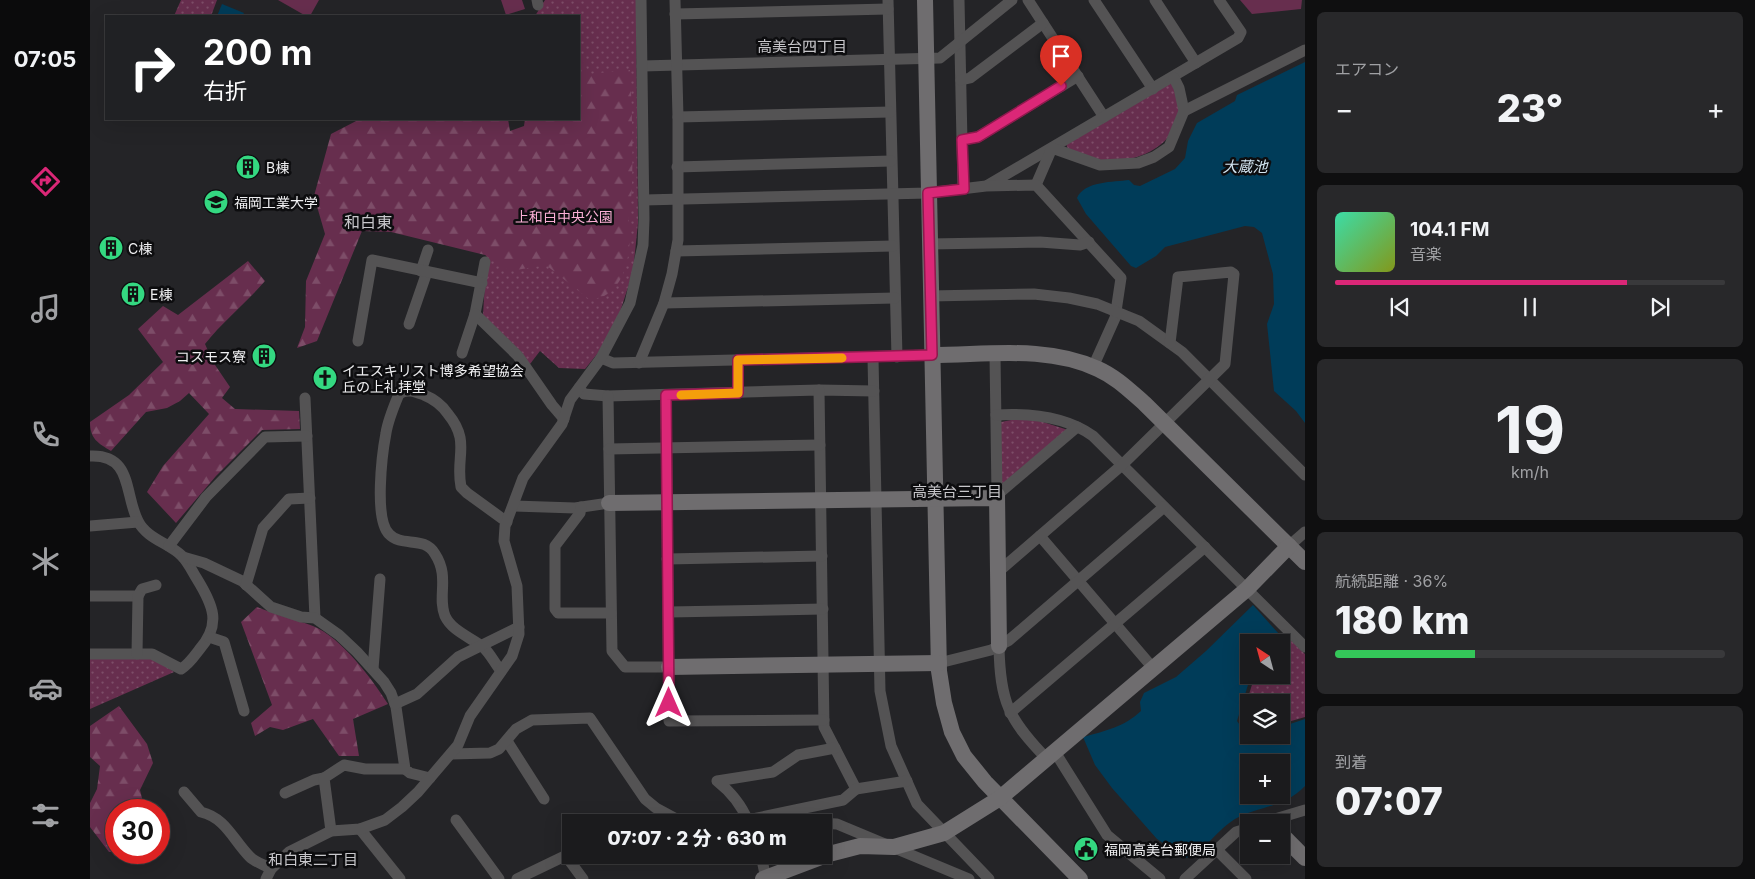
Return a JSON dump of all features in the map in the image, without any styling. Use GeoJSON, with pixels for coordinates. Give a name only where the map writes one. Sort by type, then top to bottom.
{"type":"FeatureCollection","features":[{"type":"Feature","properties":{"kind":"street"},"geometry":{"type":"LineString","coordinates":[[184,792],[201,812],[209,814],[231,832],[250,858],[269,874],[289,852],[330,831],[360,829],[384,820],[418,792],[458,745],[470,716],[512,656],[518,642],[519,626],[517,586],[504,541],[506,522],[514,506],[523,478],[564,419],[570,400],[601,358],[630,303],[636,283],[643,245],[644,200],[641,0]]}},
{"type":"Feature","properties":{"kind":"street"},"geometry":{"type":"LineString","coordinates":[[640,362],[664,303],[676,251],[678,117],[674,0]]}},
{"type":"Feature","properties":{"kind":"street"},"geometry":{"type":"LineString","coordinates":[[925,0],[939,663],[944,704],[952,732],[964,756],[1000,798],[1080,879]]}},
{"type":"Feature","properties":{"kind":"street"},"geometry":{"type":"LineString","coordinates":[[960,0],[964,189]]}},
{"type":"Feature","properties":{"kind":"street"},"geometry":{"type":"LineString","coordinates":[[642,66],[940,58],[1012,0]]}},
{"type":"Feature","properties":{"kind":"street"},"geometry":{"type":"LineString","coordinates":[[1028,0],[1104,117]]}},
{"type":"Feature","properties":{"kind":"street"},"geometry":{"type":"LineString","coordinates":[[1094,0],[1152,89]]}},
{"type":"Feature","properties":{"kind":"street"},"geometry":{"type":"LineString","coordinates":[[1155,0],[1196,63]]}},
{"type":"Feature","properties":{"kind":"street"},"geometry":{"type":"LineString","coordinates":[[986,186],[1174,78],[1240,35],[1240,32],[1219,0]]}},
{"type":"Feature","properties":{"kind":"street"},"geometry":{"type":"LineString","coordinates":[[675,14],[888,5],[897,357]]}},
{"type":"Feature","properties":{"kind":"street"},"geometry":{"type":"LineString","coordinates":[[961,80],[970,78],[1043,23]]}},
{"type":"Feature","properties":{"kind":"street"},"geometry":{"type":"LineString","coordinates":[[1184,111],[1305,50]]}},
{"type":"Feature","properties":{"kind":"street"},"geometry":{"type":"LineString","coordinates":[[962,140],[978,137],[1078,76]]}},
{"type":"Feature","properties":{"kind":"street"},"geometry":{"type":"LineString","coordinates":[[1052,148],[1100,165],[1138,163],[1154,157],[1169,147],[1184,111],[1179,88],[1174,78]]}},
{"type":"Feature","properties":{"kind":"street"},"geometry":{"type":"LineString","coordinates":[[678,117],[890,112]]}},
{"type":"Feature","properties":{"kind":"street"},"geometry":{"type":"LineString","coordinates":[[1036,185],[1052,148]]}},
{"type":"Feature","properties":{"kind":"street"},"geometry":{"type":"LineString","coordinates":[[677,167],[891,161]]}},
{"type":"Feature","properties":{"kind":"street"},"geometry":{"type":"LineString","coordinates":[[644,200],[928,193],[986,186],[1036,185],[1120,275],[1117,312],[1093,367]]}},
{"type":"Feature","properties":{"kind":"street"},"geometry":{"type":"LineString","coordinates":[[929,244],[1040,242],[1080,245],[1088,242]]}},
{"type":"Feature","properties":{"kind":"street"},"geometry":{"type":"LineString","coordinates":[[676,251],[893,246]]}},
{"type":"Feature","properties":{"kind":"street"},"geometry":{"type":"LineString","coordinates":[[408,324],[424,272],[428,250]]}},
{"type":"Feature","properties":{"kind":"street"},"geometry":{"type":"LineString","coordinates":[[358,341],[372,260],[482,283]]}},
{"type":"Feature","properties":{"kind":"street"},"geometry":{"type":"LineString","coordinates":[[462,354],[475,314],[485,262]]}},
{"type":"Feature","properties":{"kind":"street"},"geometry":{"type":"LineString","coordinates":[[998,572],[1122,465],[1225,364],[1234,274],[1231,272],[1178,277],[1170,343]]}},
{"type":"Feature","properties":{"kind":"street"},"geometry":{"type":"LineString","coordinates":[[930,296],[1034,294],[1069,298],[1097,304],[1139,321],[1170,343],[1209,379],[1305,475]]}},
{"type":"Feature","properties":{"kind":"street"},"geometry":{"type":"LineString","coordinates":[[664,303],[894,298]]}},
{"type":"Feature","properties":{"kind":"street"},"geometry":{"type":"LineString","coordinates":[[475,314],[518,356],[564,419]]}},
{"type":"Feature","properties":{"kind":"street"},"geometry":{"type":"LineString","coordinates":[[601,358],[612,363],[1042,354],[1071,359],[1093,367],[1116,379],[1165,423],[1305,562]]}},
{"type":"Feature","properties":{"kind":"street"},"geometry":{"type":"LineString","coordinates":[[995,355],[1001,687],[1010,713],[1026,738],[1051,755],[1108,835],[1160,879]]}},
{"type":"Feature","properties":{"kind":"street"},"geometry":{"type":"LineString","coordinates":[[873,358],[879,664],[883,714],[891,746],[922,811],[944,833],[976,874],[989,879]]}},
{"type":"Feature","properties":{"kind":"street"},"geometry":{"type":"LineString","coordinates":[[738,360],[738,393]]}},
{"type":"Feature","properties":{"kind":"street"},"geometry":{"type":"LineString","coordinates":[[579,388],[584,394],[608,396],[819,390],[874,391]]}},
{"type":"Feature","properties":{"kind":"street"},"geometry":{"type":"LineString","coordinates":[[501,671],[480,645],[448,621],[444,613],[444,576],[434,552],[427,544],[398,539],[389,535],[384,526],[381,477],[386,432],[399,394],[408,390],[432,398],[458,425],[461,434],[461,487],[466,493],[506,522]]}},
{"type":"Feature","properties":{"kind":"street"},"geometry":{"type":"LineString","coordinates":[[819,390],[824,727],[856,789]]}},
{"type":"Feature","properties":{"kind":"street"},"geometry":{"type":"LineString","coordinates":[[666,395],[669,721],[824,720]]}},
{"type":"Feature","properties":{"kind":"street"},"geometry":{"type":"LineString","coordinates":[[608,396],[612,651],[625,667],[939,663],[991,650],[1008,641],[1164,507]]}},
{"type":"Feature","properties":{"kind":"street"},"geometry":{"type":"LineString","coordinates":[[305,398],[315,618]]}},
{"type":"Feature","properties":{"kind":"street"},"geometry":{"type":"LineString","coordinates":[[996,415],[1042,415],[1077,427],[1093,436],[1305,647]]}},
{"type":"Feature","properties":{"kind":"street"},"geometry":{"type":"LineString","coordinates":[[514,506],[581,507],[609,503],[992,498],[1077,427]]}},
{"type":"Feature","properties":{"kind":"street"},"geometry":{"type":"LineString","coordinates":[[169,546],[206,497],[265,437],[307,436]]}},
{"type":"Feature","properties":{"kind":"street"},"geometry":{"type":"LineString","coordinates":[[609,449],[820,445]]}},
{"type":"Feature","properties":{"kind":"street"},"geometry":{"type":"LineString","coordinates":[[90,456],[106,457],[122,468],[138,522],[148,534],[184,557],[204,563],[246,585],[271,607],[300,617],[315,618],[339,634],[384,682],[395,704],[405,769]]}},
{"type":"Feature","properties":{"kind":"street"},"geometry":{"type":"LineString","coordinates":[[246,585],[263,528],[289,499],[310,498]]}},
{"type":"Feature","properties":{"kind":"street"},"geometry":{"type":"LineString","coordinates":[[581,507],[580,513],[556,546],[555,609],[558,613],[611,613]]}},
{"type":"Feature","properties":{"kind":"street"},"geometry":{"type":"LineString","coordinates":[[90,526],[138,522]]}},
{"type":"Feature","properties":{"kind":"street"},"geometry":{"type":"LineString","coordinates":[[762,864],[765,879],[829,854],[860,846],[894,847],[944,833],[1000,798],[1247,589],[1305,532]]}},
{"type":"Feature","properties":{"kind":"street"},"geometry":{"type":"LineString","coordinates":[[1040,536],[1153,668]]}},
{"type":"Feature","properties":{"kind":"street"},"geometry":{"type":"LineString","coordinates":[[1010,713],[1205,547]]}},
{"type":"Feature","properties":{"kind":"street"},"geometry":{"type":"LineString","coordinates":[[667,559],[822,556]]}},
{"type":"Feature","properties":{"kind":"street"},"geometry":{"type":"LineString","coordinates":[[90,654],[152,654],[181,669],[188,664],[210,637],[212,632],[212,609],[207,596],[184,557]]}},
{"type":"Feature","properties":{"kind":"street"},"geometry":{"type":"LineString","coordinates":[[373,669],[380,579]]}},
{"type":"Feature","properties":{"kind":"street"},"geometry":{"type":"LineString","coordinates":[[137,654],[138,596],[142,589],[156,585]]}},
{"type":"Feature","properties":{"kind":"street"},"geometry":{"type":"LineString","coordinates":[[90,596],[138,596]]}},
{"type":"Feature","properties":{"kind":"street"},"geometry":{"type":"LineString","coordinates":[[669,612],[823,609]]}},
{"type":"Feature","properties":{"kind":"street"},"geometry":{"type":"LineString","coordinates":[[395,704],[417,694],[450,663],[480,645],[519,626]]}},
{"type":"Feature","properties":{"kind":"street"},"geometry":{"type":"LineString","coordinates":[[210,637],[224,642],[244,711]]}},
{"type":"Feature","properties":{"kind":"street"},"geometry":{"type":"LineString","coordinates":[[451,754],[490,753],[507,741],[516,729],[532,720],[590,718],[645,799],[667,814]]}},
{"type":"Feature","properties":{"kind":"street"},"geometry":{"type":"LineString","coordinates":[[507,741],[544,799]]}},
{"type":"Feature","properties":{"kind":"street"},"geometry":{"type":"LineString","coordinates":[[745,814],[731,792],[718,781],[773,772],[798,756],[835,748]]}},
{"type":"Feature","properties":{"kind":"street"},"geometry":{"type":"LineString","coordinates":[[284,793],[314,780],[324,778],[344,764],[365,769],[405,769],[410,773],[430,778]]}},
{"type":"Feature","properties":{"kind":"street"},"geometry":{"type":"LineString","coordinates":[[324,778],[330,831]]}},
{"type":"Feature","properties":{"kind":"street"},"geometry":{"type":"LineString","coordinates":[[782,814],[843,800],[856,789],[907,782]]}},
{"type":"Feature","properties":{"kind":"street"},"geometry":{"type":"LineString","coordinates":[[1290,815],[1305,810]]}},
{"type":"Feature","properties":{"kind":"street"},"geometry":{"type":"LineString","coordinates":[[456,820],[499,879]]}},
{"type":"Feature","properties":{"kind":"street"},"geometry":{"type":"LineString","coordinates":[[832,824],[837,824],[894,847],[917,859],[969,879]]}},
{"type":"Feature","properties":{"kind":"street"},"geometry":{"type":"LineString","coordinates":[[360,829],[400,879]]}},
{"type":"Feature","properties":{"kind":"street"},"geometry":{"type":"LineString","coordinates":[[1185,879],[1236,832],[1240,831]]}},
{"type":"Feature","properties":{"kind":"street"},"geometry":{"type":"LineString","coordinates":[[1290,843],[1305,858]]}},
{"type":"Feature","properties":{"kind":"street"},"geometry":{"type":"LineString","coordinates":[[1216,850],[1246,879]]}},
{"type":"Feature","properties":{"kind":"street"},"geometry":{"type":"LineString","coordinates":[[517,879],[562,858]]}},
{"type":"Feature","properties":{"kind":"street"},"geometry":{"type":"LineString","coordinates":[[574,864],[583,879]]}},
{"type":"Feature","properties":{"kind":"green space"},"geometry":{"type":"Polygon","coordinates":[[[181,0],[217,0],[211,15],[174,15],[181,0]]]}},
{"type":"Feature","properties":{"kind":"green space"},"geometry":{"type":"Polygon","coordinates":[[[278,0],[319,0],[311,15],[304,15],[278,0]]]}},
{"type":"Feature","properties":{"kind":"green space"},"geometry":{"type":"Polygon","coordinates":[[[501,0],[522,0],[525,9],[506,15],[501,0]]]}},
{"type":"Feature","properties":{"kind":"green space","name":"上和白中央公園"},"geometry":{"type":"Polygon","coordinates":[[[545,0],[636,0],[638,223],[633,272],[619,315],[598,353],[585,369],[559,368],[540,351],[530,364],[483,315],[491,180],[580,120],[580,15],[536,15],[545,0]]]}},
{"type":"Feature","properties":{"kind":"green space"},"geometry":{"type":"Polygon","coordinates":[[[1240,0],[1302,0],[1301,9],[1252,14],[1240,0]]]}},
{"type":"Feature","properties":{"kind":"green space"},"geometry":{"type":"Polygon","coordinates":[[[580,52],[589,74],[630,70],[632,190],[629,218],[629,247],[624,272],[611,292],[590,300],[546,265],[510,271],[485,255],[391,232],[362,231],[317,341],[297,348],[305,327],[306,281],[325,234],[314,196],[331,134],[358,120],[508,120],[510,131],[524,126],[525,120],[580,120],[580,52]]]}},
{"type":"Feature","properties":{"kind":"green space"},"geometry":{"type":"Polygon","coordinates":[[[1172,82],[1179,113],[1176,125],[1161,145],[1138,157],[1113,161],[1097,159],[1068,149],[1066,144],[1172,82]]]}},
{"type":"Feature","properties":{"kind":"green space"},"geometry":{"type":"Polygon","coordinates":[[[248,261],[265,281],[205,344],[213,362],[230,387],[222,398],[235,409],[299,411],[300,429],[262,430],[216,476],[176,523],[147,492],[163,466],[209,414],[189,393],[180,401],[167,408],[146,412],[111,451],[93,437],[90,422],[129,395],[163,362],[138,329],[163,306],[178,315],[248,261]]]}},
{"type":"Feature","properties":{"kind":"green space"},"geometry":{"type":"Polygon","coordinates":[[[1016,419],[1037,420],[1068,430],[1004,483],[1000,482],[1001,422],[1016,419]]]}},
{"type":"Feature","properties":{"kind":"green space"},"geometry":{"type":"Polygon","coordinates":[[[257,607],[324,631],[345,649],[365,671],[388,704],[353,719],[359,756],[339,756],[313,719],[283,730],[270,727],[255,736],[251,723],[272,705],[241,622],[257,607]]]}},
{"type":"Feature","properties":{"kind":"green space"},"geometry":{"type":"Polygon","coordinates":[[[1290,639],[1305,654],[1305,717],[1290,721],[1290,694],[1249,694],[1252,684],[1290,684],[1290,639]]]}},
{"type":"Feature","properties":{"kind":"green space"},"geometry":{"type":"Polygon","coordinates":[[[151,656],[174,672],[90,709],[90,657],[151,656]]]}},
{"type":"Feature","properties":{"kind":"green space"},"geometry":{"type":"Polygon","coordinates":[[[119,706],[147,744],[153,763],[140,790],[142,799],[105,799],[105,847],[90,827],[90,803],[97,789],[100,766],[90,757],[90,726],[119,706]]]}},
{"type":"Feature","properties":{"kind":"water"},"geometry":{"type":"Polygon","coordinates":[[[222,4],[244,13],[243,15],[217,15],[222,4]]]}},
{"type":"Feature","properties":{"kind":"water","name":"大蔵池"},"geometry":{"type":"Polygon","coordinates":[[[1305,62],[1305,423],[1296,411],[1274,391],[1267,324],[1274,304],[1273,274],[1262,233],[1254,227],[1245,226],[1165,247],[1156,256],[1136,268],[1131,266],[1086,214],[1077,198],[1081,192],[1093,185],[1129,180],[1134,185],[1140,186],[1175,169],[1185,158],[1188,141],[1197,123],[1235,101],[1237,95],[1305,62]]]}},
{"type":"Feature","properties":{"kind":"water"},"geometry":{"type":"Polygon","coordinates":[[[1253,605],[1279,634],[1240,634],[1240,684],[1248,684],[1245,694],[1240,694],[1240,711],[1237,721],[1240,725],[1240,744],[1290,744],[1290,724],[1305,719],[1305,786],[1290,798],[1290,754],[1240,754],[1240,804],[1277,804],[1248,814],[1240,814],[1240,817],[1235,819],[1200,850],[1186,858],[1157,839],[1112,788],[1095,765],[1083,737],[1114,728],[1128,721],[1141,711],[1140,702],[1144,693],[1176,677],[1253,605]]]}},
{"type":"Feature","properties":{"kind":"slow traffic"},"geometry":{"type":"LineString","coordinates":[[681,395],[738,393],[738,360],[842,358]]}},
{"type":"Feature","properties":{"kind":"place","name":"B棟"},"geometry":{"type":"Point","coordinates":[248,167]}},
{"type":"Feature","properties":{"kind":"place","name":"福岡工業大学"},"geometry":{"type":"Point","coordinates":[216,202]}},
{"type":"Feature","properties":{"kind":"place","name":"C棟"},"geometry":{"type":"Point","coordinates":[111,248]}},
{"type":"Feature","properties":{"kind":"place","name":"E棟"},"geometry":{"type":"Point","coordinates":[133,294]}},
{"type":"Feature","properties":{"kind":"place","name":"コスモス寮"},"geometry":{"type":"Point","coordinates":[264,356]}},
{"type":"Feature","properties":{"kind":"place","name":"イエスキリスト博多希望協会 丘の上礼拝堂"},"geometry":{"type":"Point","coordinates":[325,378]}},
{"type":"Feature","properties":{"kind":"place","name":"福岡高美台郵便局"},"geometry":{"type":"Point","coordinates":[1086,849]}},
{"type":"Feature","properties":{"kind":"district","name":"高美台四丁目"},"geometry":{"type":"Point","coordinates":[802,46]}},
{"type":"Feature","properties":{"kind":"district","name":"和白東"},"geometry":{"type":"Point","coordinates":[368,222]}},
{"type":"Feature","properties":{"kind":"district","name":"高美台三丁目"},"geometry":{"type":"Point","coordinates":[957,491]}},
{"type":"Feature","properties":{"kind":"district","name":"和白東二丁目"},"geometry":{"type":"Point","coordinates":[313,859]}},
{"type":"Feature","properties":{"kind":"route"},"geometry":{"type":"LineString","coordinates":[[669,703],[666,395],[738,393],[738,360],[932,355],[928,193],[964,189],[962,140],[972,140],[978,137],[1061,86]]}}]}
